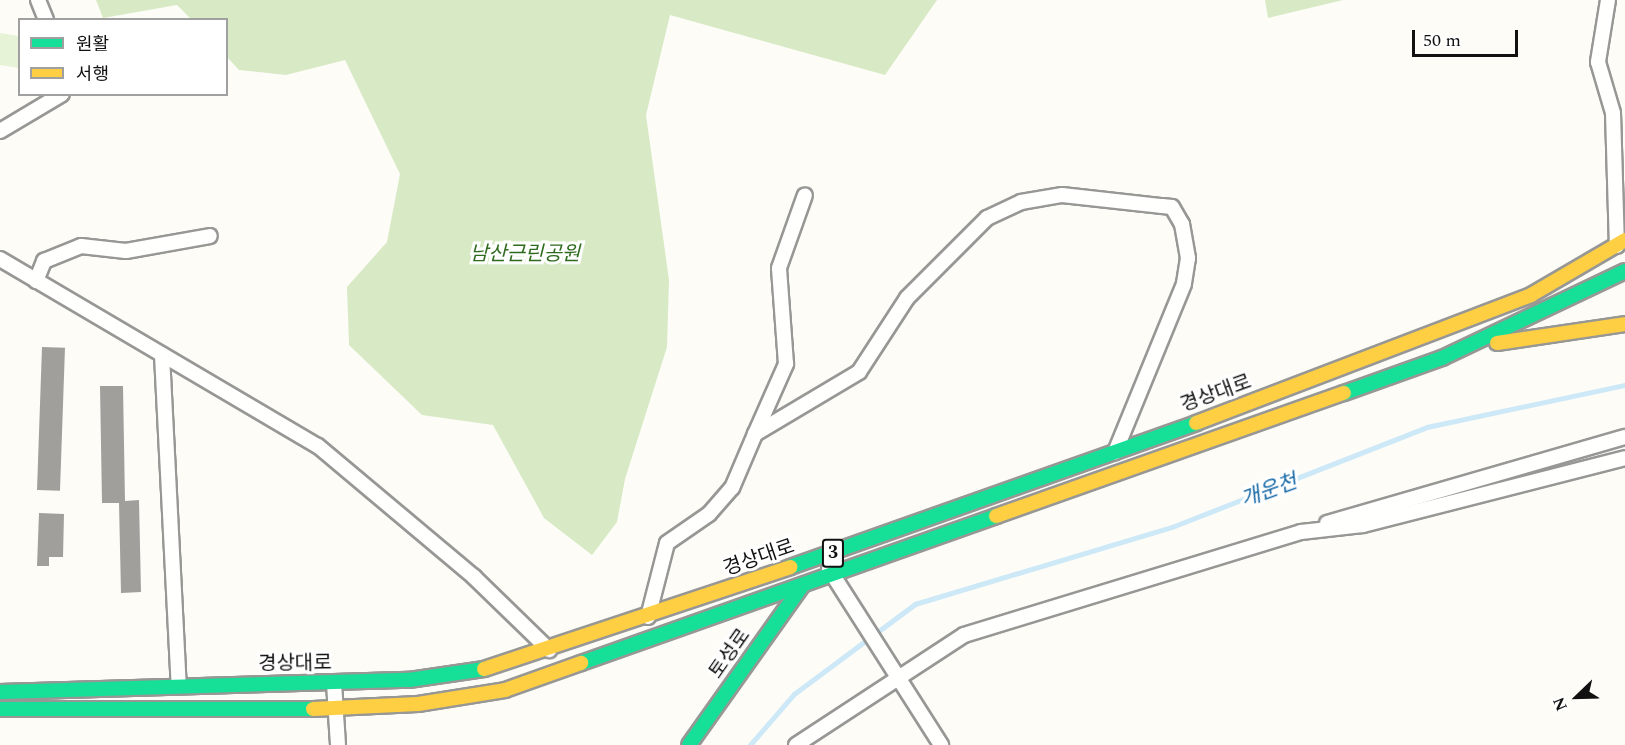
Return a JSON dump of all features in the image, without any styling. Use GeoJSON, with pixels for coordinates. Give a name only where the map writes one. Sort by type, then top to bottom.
{"type":"FeatureCollection","features":[{"type":"Feature","properties":{"kind":"main road"},"geometry":{"type":"LineString","coordinates":[[1621,243],[1625,261]]}},
{"type":"Feature","properties":{"kind":"main road","name":"경상대로"},"geometry":{"type":"LineString","coordinates":[[0,692],[334,683],[464,674],[549,650],[823,556],[1440,333],[1532,295],[1621,243]]}},
{"type":"Feature","properties":{"kind":"main road","name":"경상대로"},"geometry":{"type":"LineString","coordinates":[[0,710],[339,709],[418,704],[505,690],[833,577],[1472,346],[1625,271]]}},
{"type":"Feature","properties":{"kind":"main road"},"geometry":{"type":"LineString","coordinates":[[1472,346],[1625,324]]}},
{"type":"Feature","properties":{"kind":"main road","name":"토성로"},"geometry":{"type":"LineString","coordinates":[[688,745],[802,586]]}},
{"type":"Feature","properties":{"kind":"street"},"geometry":{"type":"LineString","coordinates":[[38,0],[45,18]]}},
{"type":"Feature","properties":{"kind":"street"},"geometry":{"type":"LineString","coordinates":[[1608,0],[1598,62],[1613,113],[1621,243]]}},
{"type":"Feature","properties":{"kind":"street"},"geometry":{"type":"LineString","coordinates":[[0,131],[59,96]]}},
{"type":"Feature","properties":{"kind":"street"},"geometry":{"type":"LineString","coordinates":[[648,617],[667,543],[709,514],[732,488],[786,364],[778,268],[805,195]]}},
{"type":"Feature","properties":{"kind":"street"},"geometry":{"type":"LineString","coordinates":[[755,434],[860,372],[907,298],[987,218],[1021,202],[1062,195],[1172,207],[1185,233],[1184,284],[1115,452]]}},
{"type":"Feature","properties":{"kind":"street"},"geometry":{"type":"LineString","coordinates":[[36,281],[44,261],[81,246],[126,251],[210,236]]}},
{"type":"Feature","properties":{"kind":"street"},"geometry":{"type":"LineString","coordinates":[[0,259],[318,446],[363,480],[549,650]]}},
{"type":"Feature","properties":{"kind":"street"},"geometry":{"type":"LineString","coordinates":[[162,355],[179,686]]}},
{"type":"Feature","properties":{"kind":"street"},"geometry":{"type":"LineString","coordinates":[[796,745],[891,672],[964,635],[1300,531],[1625,437]]}},
{"type":"Feature","properties":{"kind":"street"},"geometry":{"type":"LineString","coordinates":[[1300,531],[1363,525],[1625,458]]}},
{"type":"Feature","properties":{"kind":"street"},"geometry":{"type":"LineString","coordinates":[[823,556],[846,600],[891,672],[941,745]]}},
{"type":"Feature","properties":{"kind":"street"},"geometry":{"type":"LineString","coordinates":[[334,683],[339,709],[339,745]]}},
{"type":"Feature","properties":{"kind":"green space","name":"남산근린공원"},"geometry":{"type":"Polygon","coordinates":[[[96,0],[937,0],[885,75],[670,15],[646,115],[669,280],[667,347],[625,479],[617,522],[592,555],[544,518],[493,425],[422,415],[349,345],[347,287],[387,242],[400,174],[345,60],[286,75],[239,70],[228,58],[228,18],[190,18],[177,5],[103,18],[96,0]]]}},
{"type":"Feature","properties":{"kind":"green space"},"geometry":{"type":"Polygon","coordinates":[[[1265,0],[1343,0],[1268,18],[1265,0]]]}},
{"type":"Feature","properties":{"kind":"green space"},"geometry":{"type":"Polygon","coordinates":[[[0,33],[18,36],[18,68],[0,65],[0,33]]]}},
{"type":"Feature","properties":{"kind":"building"},"geometry":{"type":"Polygon","coordinates":[[[42,347],[65,348],[60,491],[37,490],[42,347]]]}},
{"type":"Feature","properties":{"kind":"building"},"geometry":{"type":"Polygon","coordinates":[[[100,386],[123,386],[125,501],[139,500],[141,592],[121,593],[119,503],[102,503],[100,386]]]}},
{"type":"Feature","properties":{"kind":"building"},"geometry":{"type":"Polygon","coordinates":[[[39,513],[64,514],[63,557],[49,557],[49,566],[37,566],[39,513]]]}},
{"type":"Feature","properties":{"kind":"waterway","name":"개운천"},"geometry":{"type":"LineString","coordinates":[[750,745],[794,694],[915,604],[1172,527],[1427,427],[1625,385]]}},
{"type":"Feature","properties":{"kind":"traffic: fast"},"geometry":{"type":"LineString","coordinates":[[1344,393],[1442,358],[1625,271]]}},
{"type":"Feature","properties":{"kind":"traffic: fast"},"geometry":{"type":"LineString","coordinates":[[790,567],[1196,423]]}},
{"type":"Feature","properties":{"kind":"traffic: fast"},"geometry":{"type":"LineString","coordinates":[[581,663],[996,516]]}},
{"type":"Feature","properties":{"kind":"traffic: fast"},"geometry":{"type":"LineString","coordinates":[[689,745],[802,586]]}},
{"type":"Feature","properties":{"kind":"traffic: fast"},"geometry":{"type":"LineString","coordinates":[[0,692],[409,680],[484,669]]}},
{"type":"Feature","properties":{"kind":"traffic: fast"},"geometry":{"type":"LineString","coordinates":[[0,709],[313,709]]}},
{"type":"Feature","properties":{"kind":"traffic: slow"},"geometry":{"type":"LineString","coordinates":[[1196,423],[1531,295],[1625,240]]}},
{"type":"Feature","properties":{"kind":"traffic: slow"},"geometry":{"type":"LineString","coordinates":[[1497,343],[1625,324]]}},
{"type":"Feature","properties":{"kind":"traffic: slow"},"geometry":{"type":"LineString","coordinates":[[996,516],[1344,393]]}},
{"type":"Feature","properties":{"kind":"traffic: slow"},"geometry":{"type":"LineString","coordinates":[[484,669],[790,567]]}},
{"type":"Feature","properties":{"kind":"traffic: slow"},"geometry":{"type":"LineString","coordinates":[[313,709],[418,704],[505,690],[581,663]]}}]}
